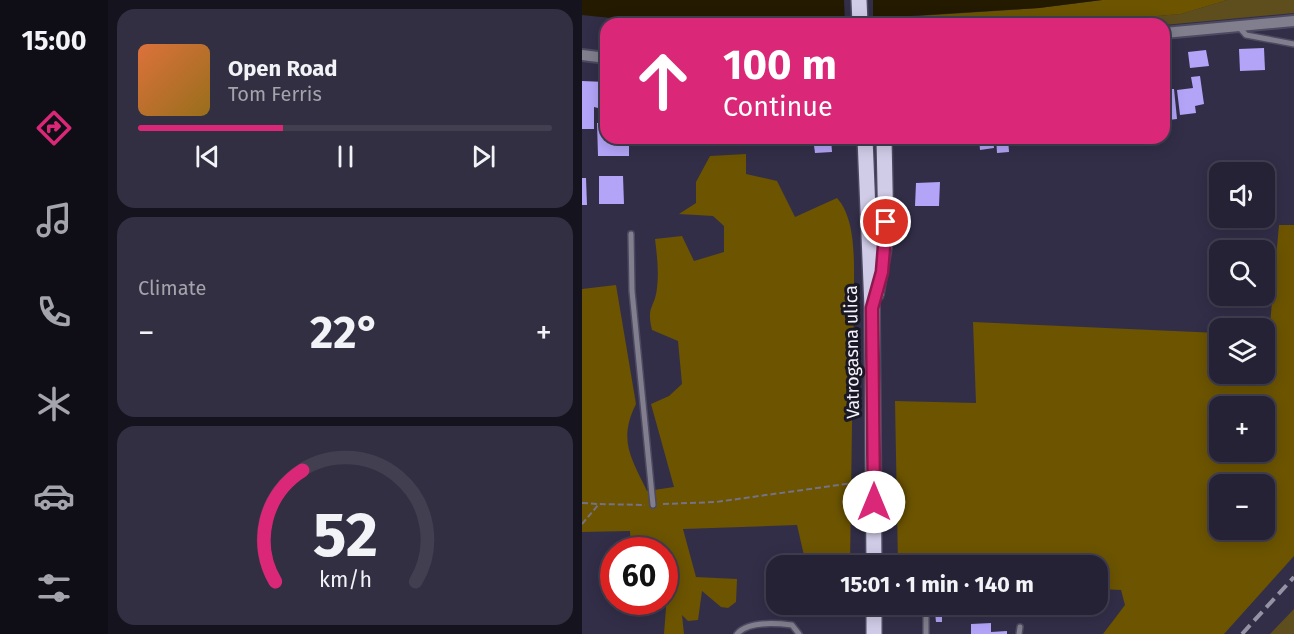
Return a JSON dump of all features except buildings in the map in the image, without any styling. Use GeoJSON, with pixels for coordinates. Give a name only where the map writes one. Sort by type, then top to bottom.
{"type":"FeatureCollection","features":[{"type":"Feature","properties":{"kind":"main road"},"geometry":{"type":"LineString","coordinates":[[859,0],[860,18]]}},
{"type":"Feature","properties":{"kind":"main road","name":"Vatrogasna ulica"},"geometry":{"type":"LineString","coordinates":[[865,144],[872,308],[874,555]]}},
{"type":"Feature","properties":{"kind":"main road"},"geometry":{"type":"LineString","coordinates":[[872,308],[882,272],[886,235],[884,144]]}},
{"type":"Feature","properties":{"kind":"main road"},"geometry":{"type":"LineString","coordinates":[[874,615],[874,634]]}},
{"type":"Feature","properties":{"kind":"street"},"geometry":{"type":"LineString","coordinates":[[1170,33],[1294,21]]}},
{"type":"Feature","properties":{"kind":"street"},"geometry":{"type":"LineString","coordinates":[[582,55],[600,57]]}},
{"type":"Feature","properties":{"kind":"lane"},"geometry":{"type":"LineString","coordinates":[[1239,27],[1246,35],[1294,44]]}},
{"type":"Feature","properties":{"kind":"lane"},"geometry":{"type":"LineString","coordinates":[[631,234],[632,291],[653,505]]}},
{"type":"Feature","properties":{"kind":"lane"},"geometry":{"type":"LineString","coordinates":[[926,615],[926,634]]}},
{"type":"Feature","properties":{"kind":"lane"},"geometry":{"type":"LineString","coordinates":[[737,634],[745,627],[753,625],[783,624],[792,625],[799,634]]}},
{"type":"Feature","properties":{"kind":"path"},"geometry":{"type":"LineString","coordinates":[[582,502],[653,505],[716,502],[874,481]]}},
{"type":"Feature","properties":{"kind":"path"},"geometry":{"type":"LineString","coordinates":[[582,524],[599,504]]}},
{"type":"Feature","properties":{"kind":"shaded area"},"geometry":{"type":"Polygon","coordinates":[[[582,0],[1102,0],[1039,8],[878,18],[611,18],[582,15],[582,0]]]}},
{"type":"Feature","properties":{"kind":"shaded area"},"geometry":{"type":"Polygon","coordinates":[[[1102,0],[1227,0],[1181,14],[1134,18],[887,18],[1039,8],[1102,0]]]}},
{"type":"Feature","properties":{"kind":"shaded area"},"geometry":{"type":"Polygon","coordinates":[[[1227,0],[1294,0],[1294,13],[1170,24],[1170,18],[1134,18],[1181,14],[1227,0]]]}},
{"type":"Feature","properties":{"kind":"shaded area"},"geometry":{"type":"Polygon","coordinates":[[[746,154],[746,174],[777,181],[795,217],[837,198],[848,217],[854,253],[850,555],[804,555],[797,525],[683,529],[696,577],[737,579],[736,602],[728,608],[721,607],[702,591],[698,620],[688,621],[682,615],[684,634],[664,634],[665,615],[678,615],[678,537],[630,537],[630,531],[582,532],[582,289],[616,285],[636,404],[628,428],[629,449],[647,491],[674,487],[651,404],[669,396],[682,384],[678,341],[652,330],[650,322],[650,311],[658,282],[655,239],[682,236],[694,261],[724,252],[724,226],[713,216],[679,214],[696,203],[696,182],[710,156],[746,154]]]}},
{"type":"Feature","properties":{"kind":"shaded area"},"geometry":{"type":"Polygon","coordinates":[[[1279,225],[1294,225],[1294,556],[1224,634],[1103,634],[1125,605],[1121,590],[1108,589],[1108,555],[898,555],[895,401],[976,403],[973,322],[1209,333],[1209,384],[1275,384],[1275,318],[1271,318],[1272,306],[1275,306],[1275,269],[1279,225]]]}},
{"type":"Feature","properties":{"kind":"shaded area"},"geometry":{"type":"Polygon","coordinates":[[[1294,609],[1294,634],[1270,634],[1294,609]]]}},
{"type":"Feature","properties":{"kind":"pier"},"geometry":{"type":"Polygon","coordinates":[[[844,0],[873,0],[873,18],[845,18],[844,0]]]}},
{"type":"Feature","properties":{"kind":"railway"},"geometry":{"type":"LineString","coordinates":[[1242,634],[1294,577]]}},
{"type":"Feature","properties":{"kind":"route"},"geometry":{"type":"LineString","coordinates":[[874,502],[872,308],[882,272],[886,222]]}}]}
